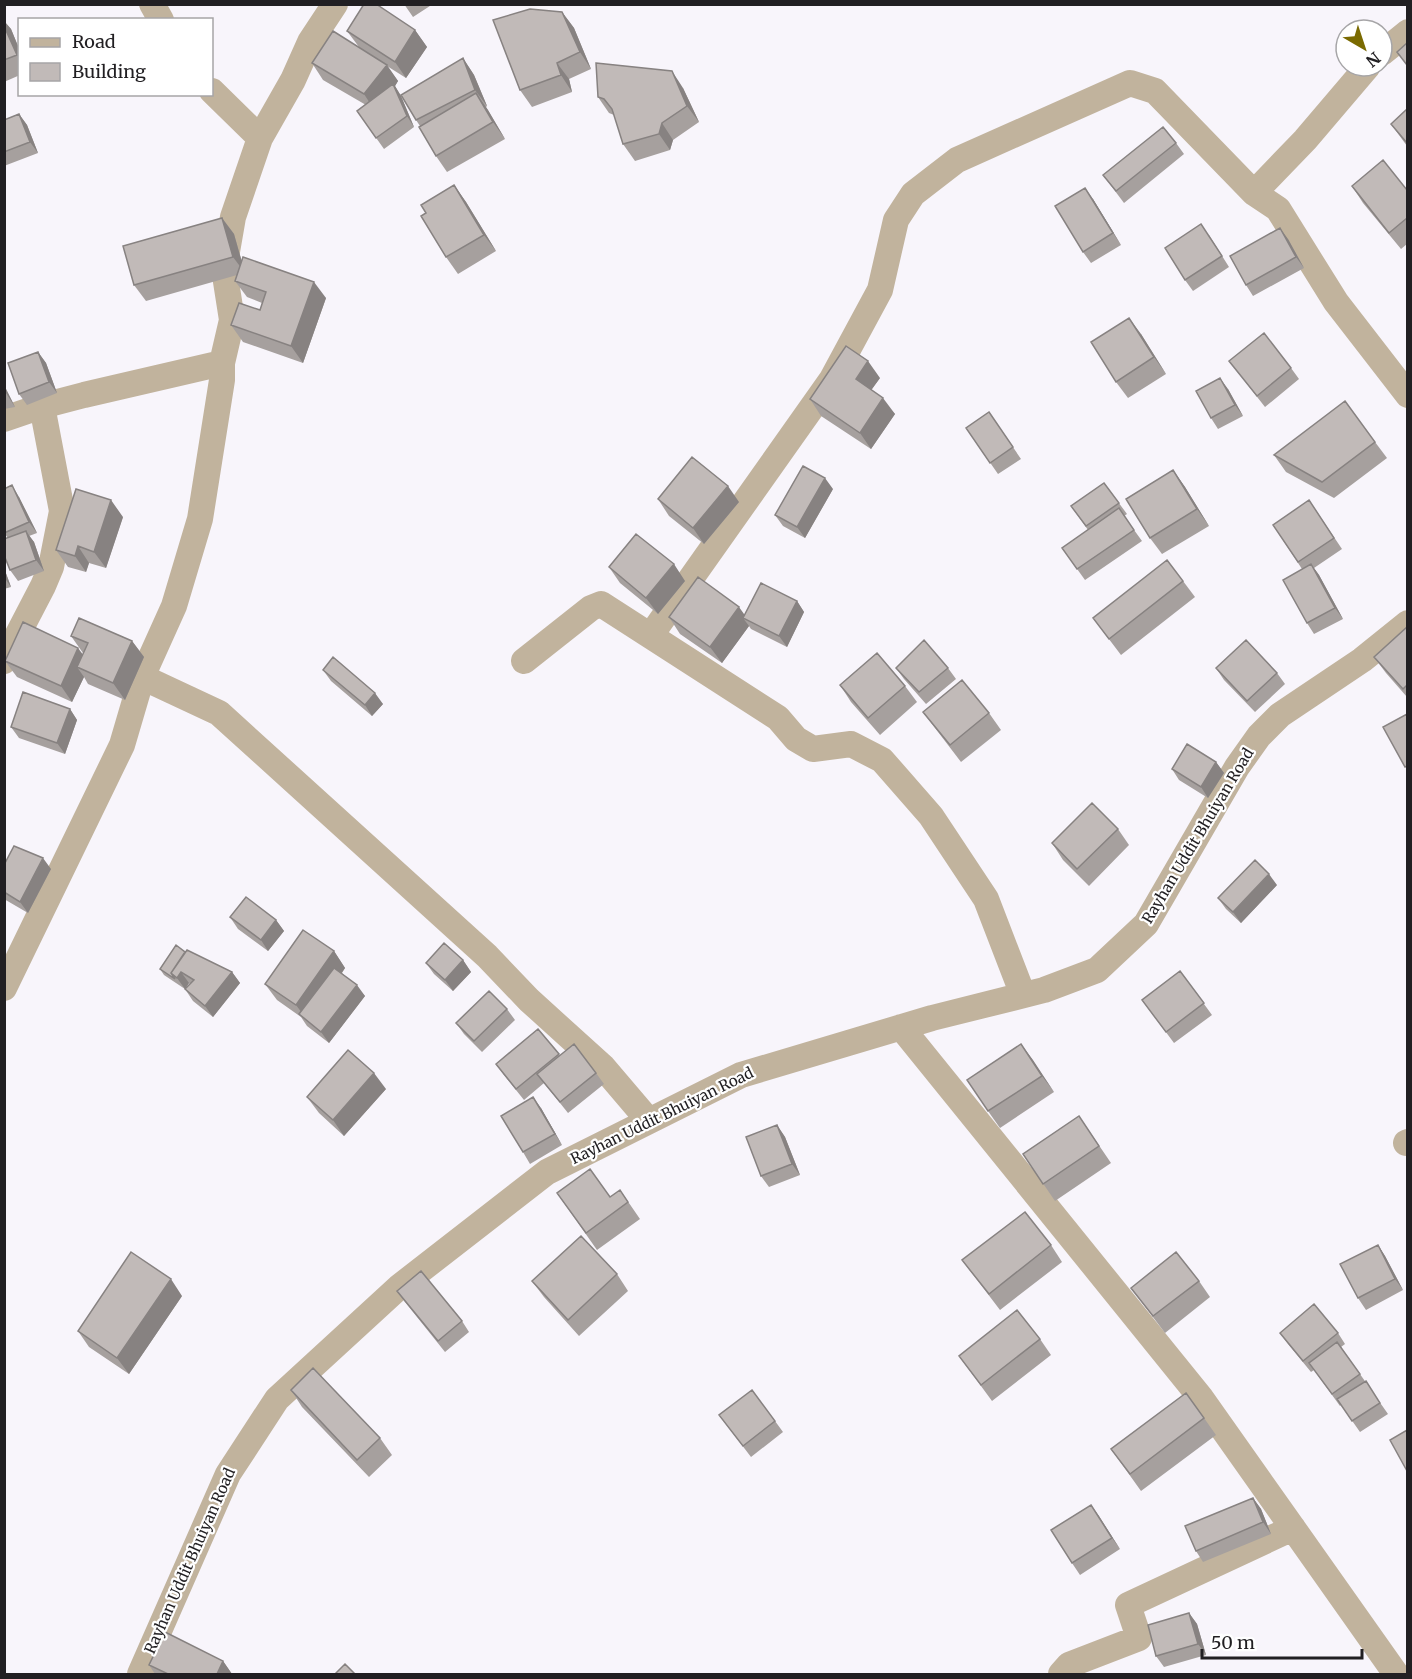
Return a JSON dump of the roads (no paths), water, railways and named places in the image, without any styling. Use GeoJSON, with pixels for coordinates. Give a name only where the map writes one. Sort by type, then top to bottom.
{"type":"FeatureCollection","features":[{"type":"Feature","properties":{"kind":"street"},"geometry":{"type":"LineString","coordinates":[[152,4],[160,18]]}},
{"type":"Feature","properties":{"kind":"street"},"geometry":{"type":"LineString","coordinates":[[4,988],[122,745],[174,606],[200,519],[222,380],[222,363],[232,320],[224,269],[233,217],[260,138],[293,80],[310,42],[335,4]]}},
{"type":"Feature","properties":{"kind":"street"},"geometry":{"type":"LineString","coordinates":[[1394,43],[1407,32]]}},
{"type":"Feature","properties":{"kind":"street"},"geometry":{"type":"LineString","coordinates":[[1254,193],[1305,140],[1358,78]]}},
{"type":"Feature","properties":{"kind":"street"},"geometry":{"type":"LineString","coordinates":[[651,635],[832,379],[880,290],[896,220],[913,194],[957,160],[1130,83],[1155,91],[1254,193],[1278,209],[1336,302],[1407,395]]}},
{"type":"Feature","properties":{"kind":"street"},"geometry":{"type":"LineString","coordinates":[[213,92],[260,138]]}},
{"type":"Feature","properties":{"kind":"street"},"geometry":{"type":"LineString","coordinates":[[4,419],[42,406],[222,363]]}},
{"type":"Feature","properties":{"kind":"street"},"geometry":{"type":"LineString","coordinates":[[4,661],[47,577],[62,511],[42,406]]}},
{"type":"Feature","properties":{"kind":"street"},"geometry":{"type":"LineString","coordinates":[[524,661],[591,608],[601,604],[778,718],[796,739],[813,749],[851,744],[882,760],[931,816],[986,899],[1023,995]]}},
{"type":"Feature","properties":{"kind":"street","name":"Rayhan Uddit Bhuiyan Road"},"geometry":{"type":"LineString","coordinates":[[140,1674],[228,1474],[277,1399],[399,1287],[547,1172],[741,1075],[901,1027],[1044,990],[1097,970],[1146,924],[1237,767],[1259,736],[1280,715],[1362,660],[1407,623]]}},
{"type":"Feature","properties":{"kind":"street"},"geometry":{"type":"LineString","coordinates":[[146,679],[219,713],[487,956],[529,1000],[603,1067],[649,1121]]}},
{"type":"Feature","properties":{"kind":"street"},"geometry":{"type":"LineString","coordinates":[[901,1027],[1201,1398],[1396,1674]]}},
{"type":"Feature","properties":{"kind":"street"},"geometry":{"type":"LineString","coordinates":[[1061,1674],[1069,1665],[1139,1638],[1128,1605],[1293,1528]]}}]}
